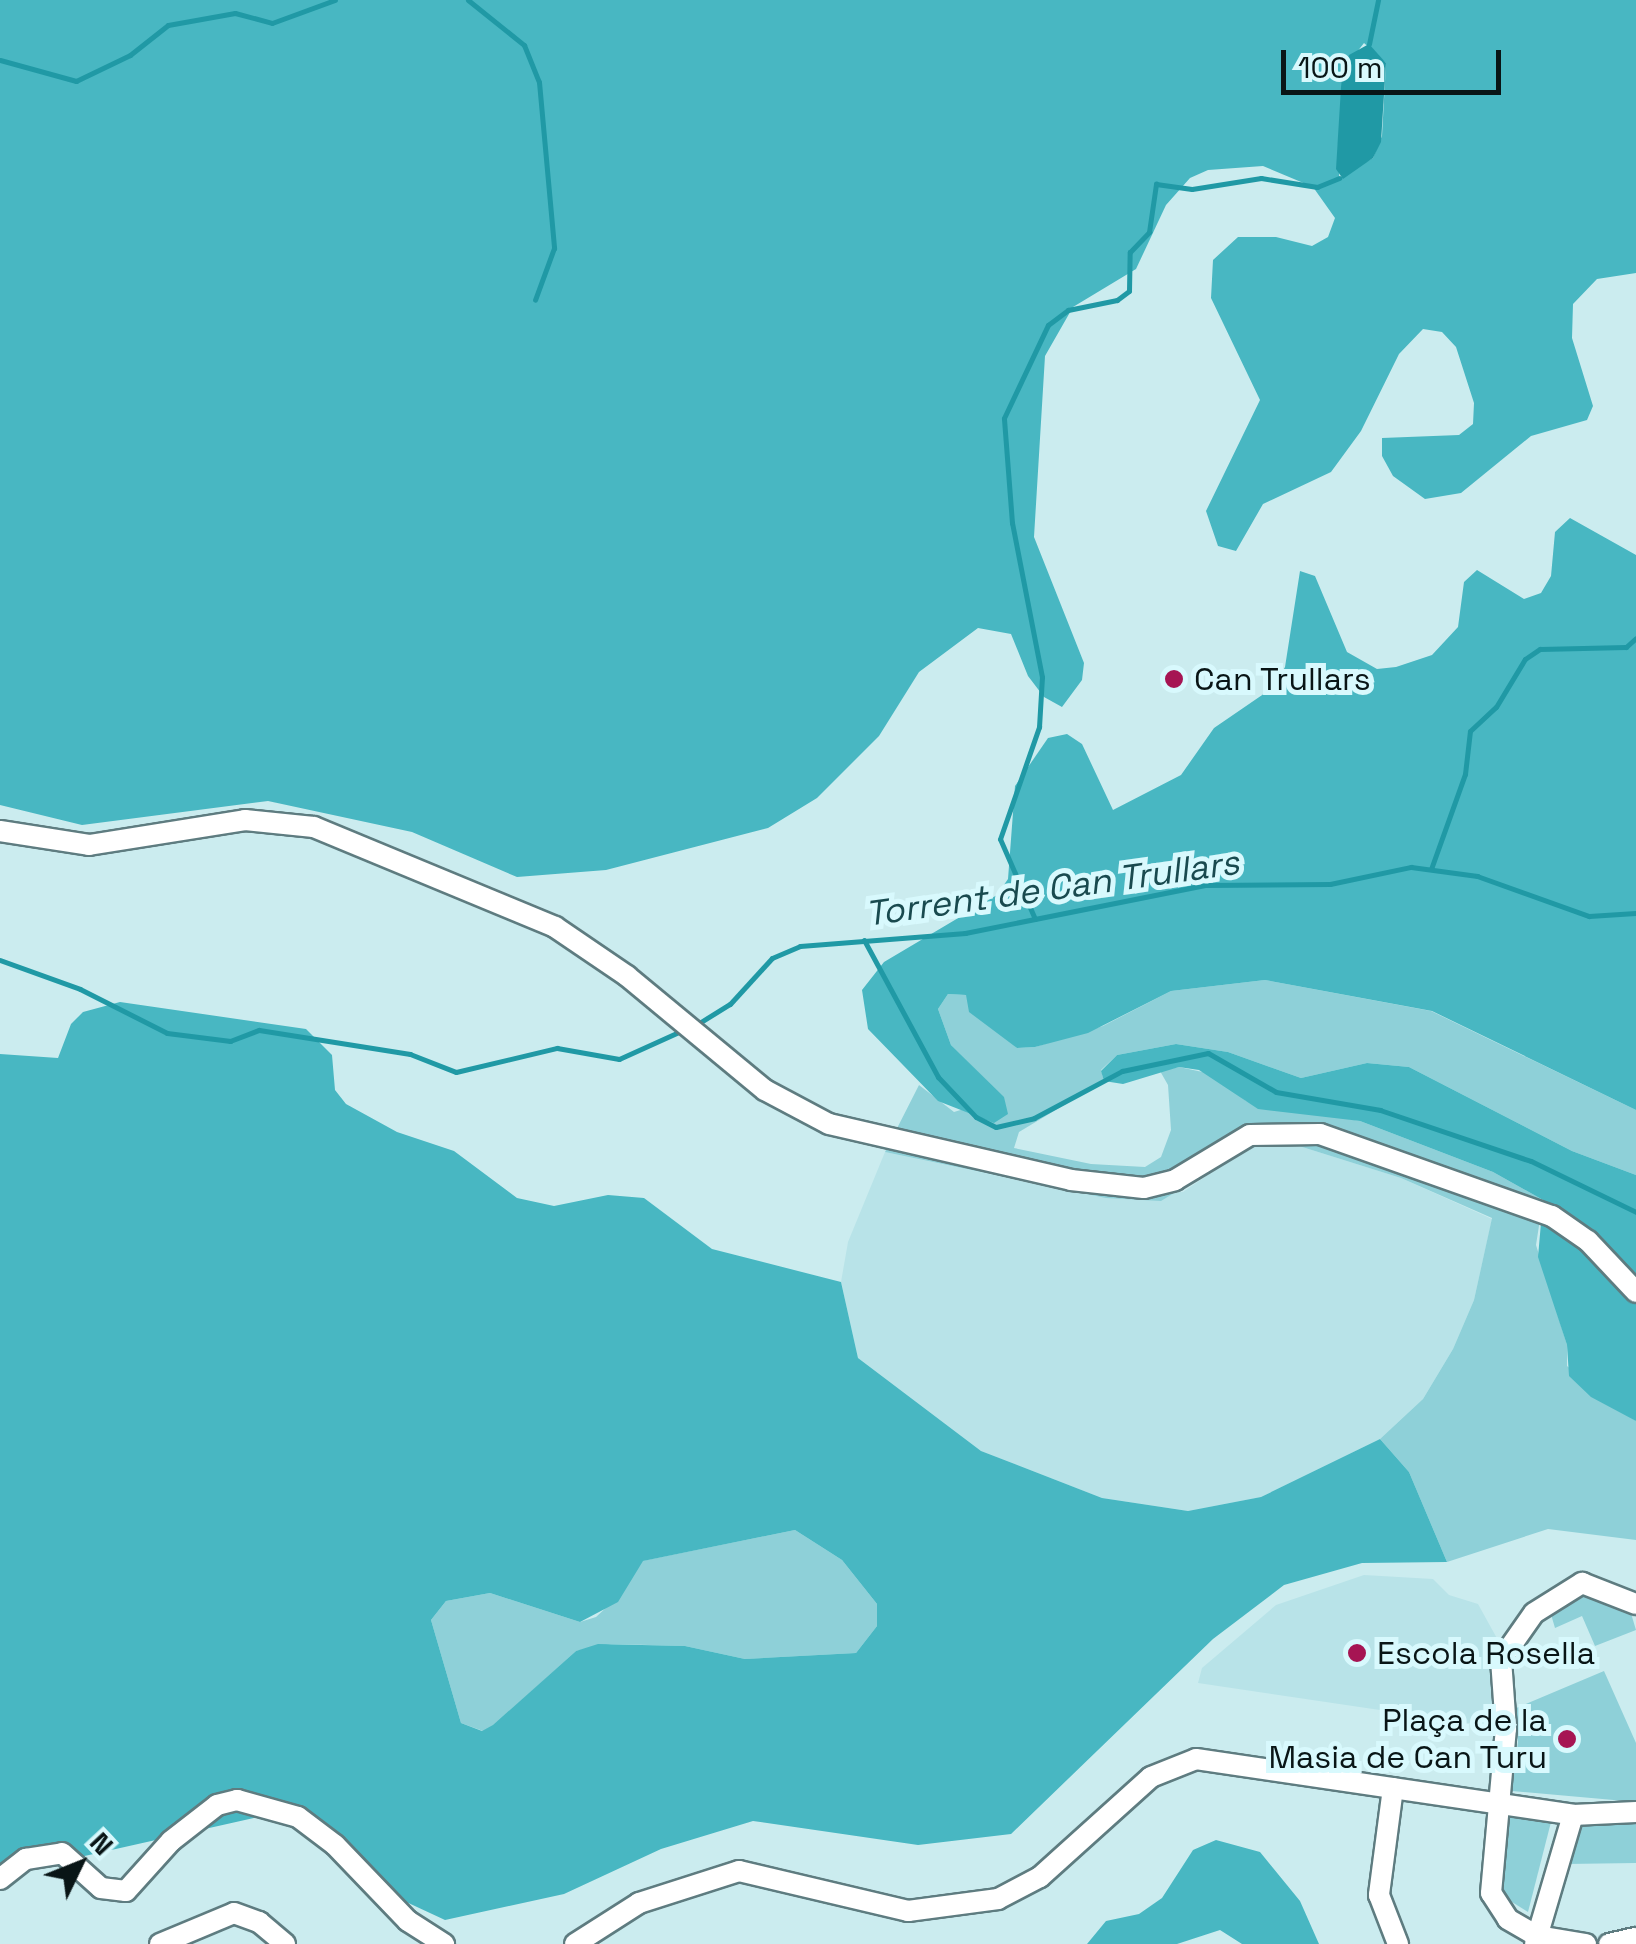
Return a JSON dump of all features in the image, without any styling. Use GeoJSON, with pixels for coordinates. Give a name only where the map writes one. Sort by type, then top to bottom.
{"type":"FeatureCollection","features":[{"type":"Feature","properties":{"kind":"street"},"geometry":{"type":"LineString","coordinates":[[0,831],[88,845],[245,820],[314,827],[534,915],[626,976],[785,1104],[830,1124],[1108,1186],[1144,1188],[1175,1180],[1250,1135],[1297,1132],[1361,1144],[1552,1216],[1588,1241],[1636,1292]]}},
{"type":"Feature","properties":{"kind":"street"},"geometry":{"type":"LineString","coordinates":[[1586,1944],[1536,1940],[1508,1919],[1491,1893],[1506,1729],[1501,1660],[1515,1635],[1556,1596],[1582,1582],[1636,1604]]}},
{"type":"Feature","properties":{"kind":"street"},"geometry":{"type":"LineString","coordinates":[[575,1944],[639,1903],[739,1871],[908,1911],[998,1899],[1040,1876],[1151,1776],[1196,1759],[1573,1815],[1636,1812]]}},
{"type":"Feature","properties":{"kind":"street"},"geometry":{"type":"LineString","coordinates":[[1393,1788],[1380,1894],[1398,1944]]}},
{"type":"Feature","properties":{"kind":"street"},"geometry":{"type":"LineString","coordinates":[[0,1879],[26,1859],[62,1853],[101,1888],[126,1891],[172,1841],[217,1805],[237,1800],[298,1816],[408,1921],[444,1944]]}},
{"type":"Feature","properties":{"kind":"street"},"geometry":{"type":"LineString","coordinates":[[1536,1940],[1573,1815]]}},
{"type":"Feature","properties":{"kind":"street"},"geometry":{"type":"LineString","coordinates":[[160,1944],[234,1913],[259,1922],[285,1944]]}},
{"type":"Feature","properties":{"kind":"street"},"geometry":{"type":"LineString","coordinates":[[1609,1944],[1636,1938]]}},
{"type":"Feature","properties":{"kind":"shaded area"},"geometry":{"type":"Polygon","coordinates":[[[0,0],[1636,0],[1636,273],[1597,279],[1573,304],[1572,338],[1593,406],[1587,420],[1531,436],[1461,493],[1425,499],[1393,476],[1382,456],[1382,438],[1459,435],[1473,424],[1474,403],[1456,347],[1442,332],[1423,329],[1399,354],[1361,431],[1331,472],[1263,504],[1236,551],[1218,546],[1206,511],[1260,400],[1211,298],[1213,260],[1238,237],[1276,237],[1312,246],[1328,237],[1335,218],[1313,187],[1263,166],[1208,170],[1190,178],[1166,205],[1136,269],[1073,307],[1045,356],[1034,537],[1084,663],[1082,680],[1062,707],[1044,697],[1028,676],[1011,634],[978,628],[919,672],[879,736],[817,798],[768,828],[606,870],[517,877],[412,832],[268,801],[82,825],[0,805],[0,0]],[[1364,43],[1342,71],[1339,178],[1373,158],[1382,136],[1386,63],[1364,43]]]}},
{"type":"Feature","properties":{"kind":"shaded area"},"geometry":{"type":"Polygon","coordinates":[[[1369,44],[1386,63],[1381,142],[1373,158],[1343,179],[1336,169],[1342,71],[1349,55],[1369,44]]]}},
{"type":"Feature","properties":{"kind":"shaded area"},"geometry":{"type":"Polygon","coordinates":[[[1570,518],[1636,555],[1636,1110],[1432,1011],[1265,980],[1171,991],[1088,1033],[1017,1048],[969,1012],[966,995],[948,994],[938,1009],[951,1045],[1004,1097],[1008,1114],[994,1123],[938,1101],[868,1029],[862,990],[884,962],[997,895],[1008,879],[1015,786],[1048,738],[1067,734],[1082,744],[1113,810],[1181,775],[1214,728],[1274,687],[1285,667],[1300,571],[1315,576],[1347,652],[1377,669],[1396,667],[1432,655],[1458,627],[1464,582],[1477,570],[1524,599],[1541,593],[1551,576],[1555,532],[1570,518]]]}},
{"type":"Feature","properties":{"kind":"shaded area"},"geometry":{"type":"Polygon","coordinates":[[[1265,980],[1431,1011],[1636,1110],[1636,1175],[1572,1151],[1409,1067],[1367,1063],[1301,1078],[1228,1052],[1176,1044],[1117,1055],[1101,1070],[1104,1081],[1019,1132],[1014,1148],[1091,1164],[1145,1167],[1161,1157],[1171,1130],[1168,1085],[1160,1071],[1179,1067],[1212,1074],[1246,1101],[1360,1121],[1493,1172],[1543,1200],[1536,1245],[1567,1345],[1567,1366],[1636,1421],[1636,1540],[1548,1529],[1447,1562],[1409,1472],[1380,1439],[1423,1399],[1453,1349],[1474,1300],[1492,1218],[1401,1178],[1280,1140],[1244,1150],[1161,1201],[1106,1198],[885,1152],[919,1085],[954,1112],[1003,1097],[951,1045],[938,1009],[948,994],[966,995],[1017,1048],[1035,1047],[1103,1026],[1171,991],[1265,980]]]}},
{"type":"Feature","properties":{"kind":"shaded area"},"geometry":{"type":"Polygon","coordinates":[[[120,1002],[306,1029],[332,1055],[335,1090],[346,1104],[397,1132],[454,1151],[517,1198],[554,1206],[608,1195],[644,1198],[712,1249],[841,1282],[858,1358],[981,1451],[1102,1498],[1188,1511],[1261,1497],[1380,1439],[1409,1472],[1447,1562],[1362,1563],[1284,1585],[1213,1639],[1011,1834],[918,1845],[753,1821],[661,1849],[564,1894],[445,1920],[374,1887],[281,1812],[0,1875],[0,1054],[58,1058],[71,1024],[83,1012],[120,1002]],[[795,1530],[643,1561],[618,1602],[580,1622],[490,1593],[446,1601],[431,1620],[461,1723],[482,1731],[576,1651],[598,1644],[685,1646],[745,1659],[856,1653],[877,1626],[877,1604],[842,1560],[795,1530]]]}},
{"type":"Feature","properties":{"kind":"shaded area"},"geometry":{"type":"Polygon","coordinates":[[[1176,1044],[1228,1052],[1301,1078],[1367,1063],[1409,1067],[1572,1151],[1636,1175],[1636,1421],[1591,1397],[1569,1376],[1567,1345],[1538,1257],[1543,1200],[1493,1172],[1360,1121],[1258,1109],[1199,1070],[1179,1067],[1123,1084],[1104,1081],[1101,1071],[1117,1055],[1176,1044]]]}},
{"type":"Feature","properties":{"kind":"shaded area"},"geometry":{"type":"Polygon","coordinates":[[[1280,1140],[1401,1178],[1492,1219],[1474,1300],[1453,1349],[1423,1399],[1380,1439],[1261,1497],[1188,1511],[1102,1498],[981,1451],[858,1358],[841,1282],[848,1242],[885,1152],[1054,1188],[1183,1192],[1244,1150],[1280,1140]]]}},
{"type":"Feature","properties":{"kind":"shaded area"},"geometry":{"type":"Polygon","coordinates":[[[795,1530],[842,1560],[877,1604],[877,1626],[856,1653],[745,1659],[685,1646],[611,1644],[576,1651],[493,1726],[483,1731],[461,1723],[431,1620],[446,1601],[490,1593],[580,1622],[596,1617],[623,1592],[642,1561],[795,1530]]]}},
{"type":"Feature","properties":{"kind":"shaded area","name":"Escola Rosella"},"geometry":{"type":"Polygon","coordinates":[[[1364,1575],[1433,1579],[1449,1595],[1478,1604],[1499,1642],[1490,1664],[1494,1713],[1488,1726],[1198,1683],[1202,1668],[1276,1605],[1364,1575]]]}},
{"type":"Feature","properties":{"kind":"shaded area"},"geometry":{"type":"Polygon","coordinates":[[[1579,1596],[1602,1596],[1630,1610],[1636,1630],[1595,1646],[1582,1616],[1555,1628],[1550,1611],[1579,1596]]]}},
{"type":"Feature","properties":{"kind":"shaded area"},"geometry":{"type":"Polygon","coordinates":[[[1604,1671],[1636,1743],[1636,1802],[1512,1791],[1518,1742],[1514,1709],[1604,1671]]]}},
{"type":"Feature","properties":{"kind":"shaded area"},"geometry":{"type":"Polygon","coordinates":[[[1505,1815],[1551,1822],[1528,1912],[1504,1897],[1498,1881],[1505,1815]]]}},
{"type":"Feature","properties":{"kind":"shaded area"},"geometry":{"type":"Polygon","coordinates":[[[1580,1822],[1636,1822],[1636,1863],[1566,1864],[1580,1822]]]}},
{"type":"Feature","properties":{"kind":"shaded area"},"geometry":{"type":"Polygon","coordinates":[[[1216,1840],[1260,1852],[1300,1901],[1319,1944],[1242,1944],[1220,1930],[1177,1944],[1087,1944],[1106,1921],[1139,1914],[1162,1898],[1193,1850],[1216,1840]]]}},
{"type":"Feature","properties":{"kind":"waterway"},"geometry":{"type":"LineString","coordinates":[[0,60],[76,81],[130,55],[168,25],[235,13],[272,23],[335,0]]}},
{"type":"Feature","properties":{"kind":"waterway"},"geometry":{"type":"LineString","coordinates":[[468,0],[524,45],[539,82],[554,248],[535,300]]}},
{"type":"Feature","properties":{"kind":"waterway"},"geometry":{"type":"LineString","coordinates":[[1369,44],[1378,0]]}},
{"type":"Feature","properties":{"kind":"waterway"},"geometry":{"type":"LineString","coordinates":[[1035,919],[1000,839],[1039,727],[1042,677],[1012,523],[1004,418],[1048,325],[1068,310],[1117,300],[1129,291],[1130,252],[1149,232],[1156,184],[1192,189],[1261,178],[1317,187],[1339,178]]}},
{"type":"Feature","properties":{"kind":"waterway"},"geometry":{"type":"LineString","coordinates":[[1431,869],[1465,774],[1470,731],[1496,707],[1525,659],[1540,649],[1626,647],[1636,638]]}},
{"type":"Feature","properties":{"kind":"waterway","name":"Torrent de Can Trullars"},"geometry":{"type":"LineString","coordinates":[[696,1025],[730,1004],[772,958],[800,946],[965,933],[1206,885],[1330,884],[1411,867],[1477,876],[1589,916],[1636,913]]}},
{"type":"Feature","properties":{"kind":"waterway"},"geometry":{"type":"LineString","coordinates":[[864,940],[938,1077],[976,1117],[996,1127],[1034,1118],[1122,1071],[1208,1053],[1276,1092],[1380,1110],[1531,1161],[1636,1212]]}},
{"type":"Feature","properties":{"kind":"waterway","name":"Torrent de Can Trullars"},"geometry":{"type":"LineString","coordinates":[[0,960],[80,989],[167,1033],[230,1041],[259,1030],[410,1054],[456,1072],[557,1048],[619,1059],[681,1031]]}},
{"type":"Feature","properties":{"kind":"place","name":"Can Trullars"},"geometry":{"type":"Point","coordinates":[1174,679]}},
{"type":"Feature","properties":{"kind":"place","name":"Escola Rosella"},"geometry":{"type":"Point","coordinates":[1357,1653]}},
{"type":"Feature","properties":{"kind":"place","name":"Plaça de la Masia de Can Turu"},"geometry":{"type":"Point","coordinates":[1567,1739]}}]}
